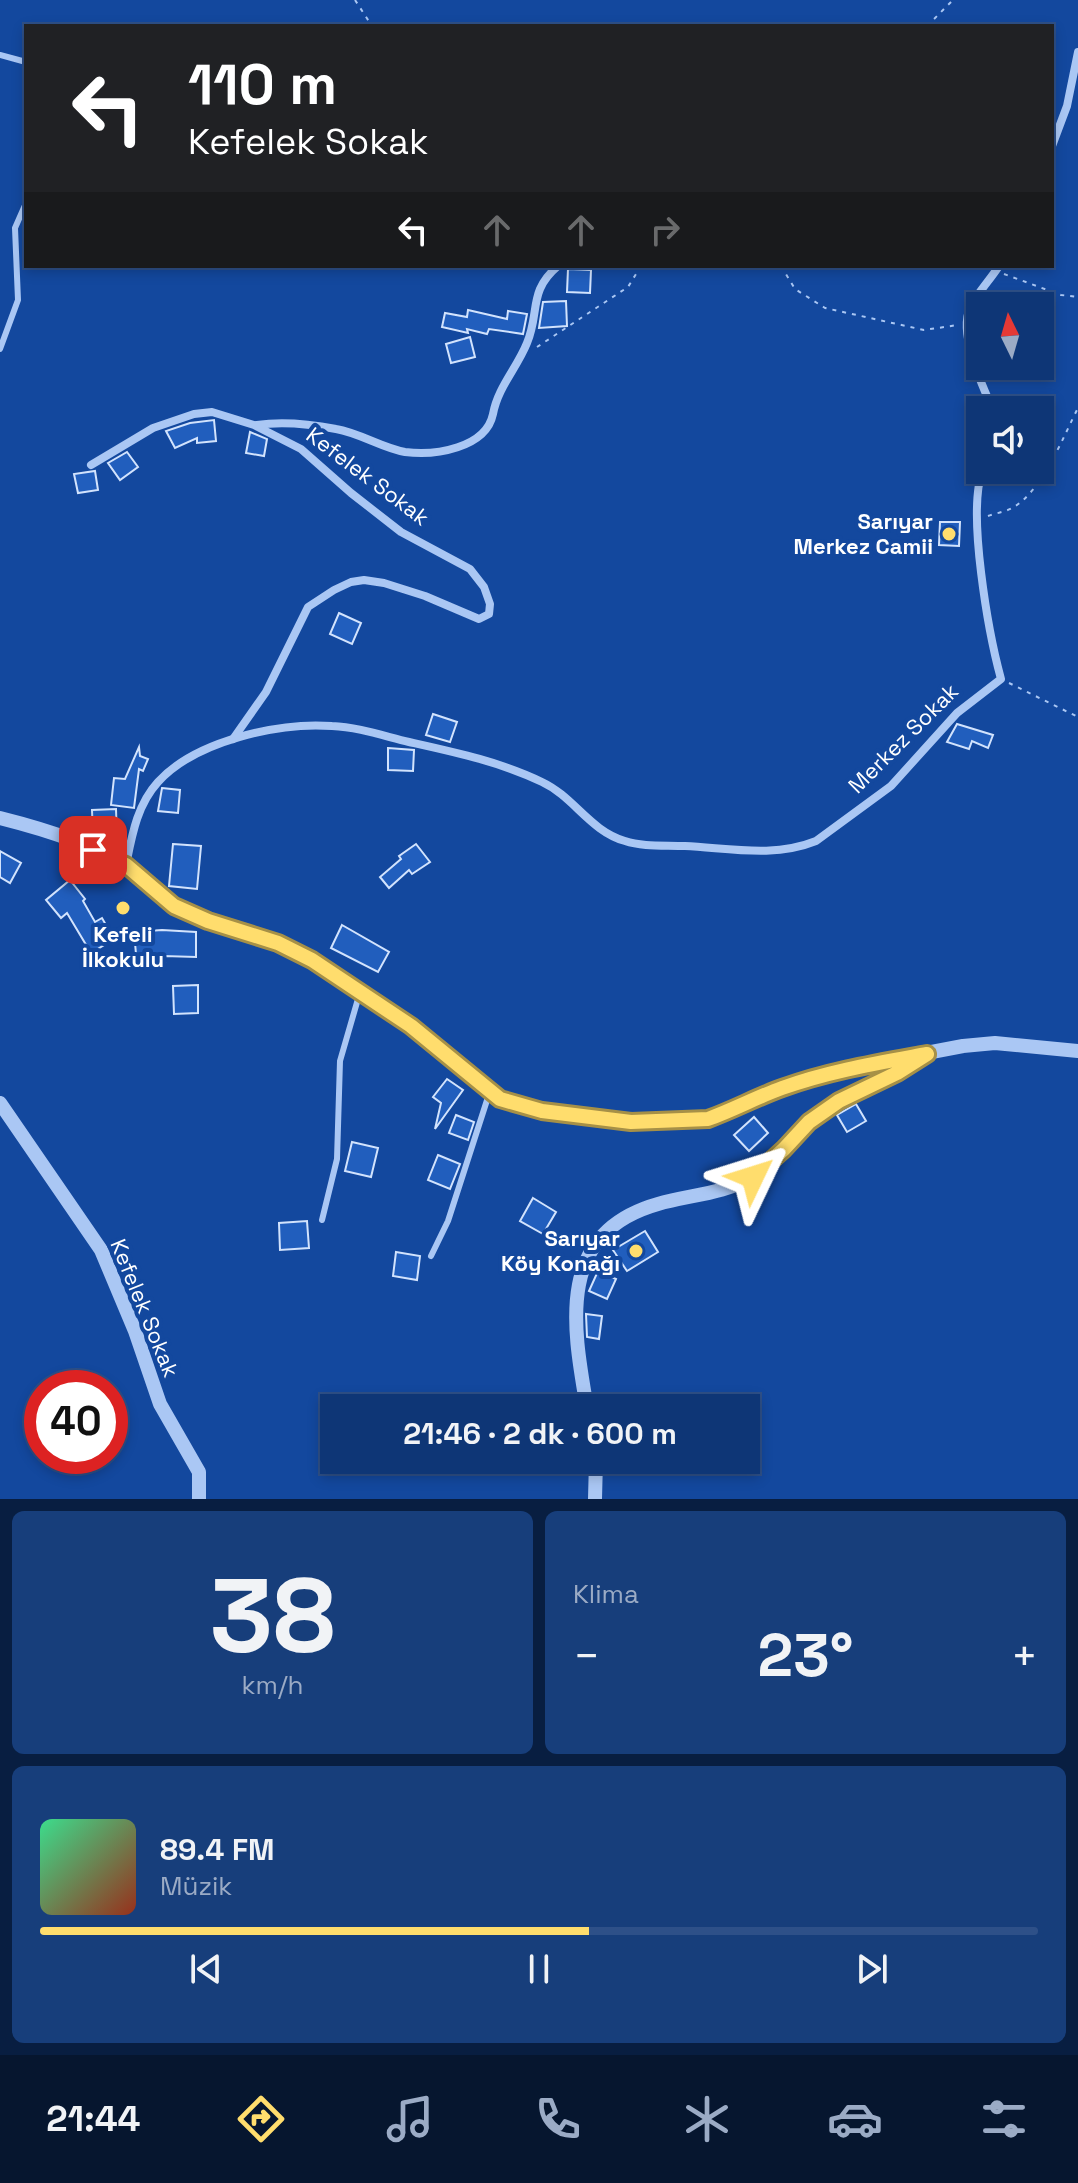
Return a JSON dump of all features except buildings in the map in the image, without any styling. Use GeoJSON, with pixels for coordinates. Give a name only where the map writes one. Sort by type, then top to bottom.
{"type":"FeatureCollection","features":[{"type":"Feature","properties":{"kind":"street"},"geometry":{"type":"LineString","coordinates":[[1054,141],[1067,106],[1078,52]]}},
{"type":"Feature","properties":{"kind":"street"},"geometry":{"type":"LineString","coordinates":[[254,425],[283,423],[328,427],[360,434],[405,452],[439,451],[472,441],[488,429],[497,396],[531,332],[537,292],[556,268]]}},
{"type":"Feature","properties":{"kind":"street"},"geometry":{"type":"LineString","coordinates":[[981,292],[997,268]]}},
{"type":"Feature","properties":{"kind":"street","name":"Kefelek Sokak"},"geometry":{"type":"LineString","coordinates":[[91,465],[153,428],[194,414],[212,412],[254,425],[301,449],[401,532],[470,569],[484,587],[490,604],[489,614],[486,618],[472,618],[425,596],[384,583],[364,580],[342,586],[308,607],[266,692],[233,739]]}},
{"type":"Feature","properties":{"kind":"street"},"geometry":{"type":"LineString","coordinates":[[979,484],[976,495],[977,519],[988,620],[1001,679]]}},
{"type":"Feature","properties":{"kind":"street","name":"Merkez Sokak"},"geometry":{"type":"LineString","coordinates":[[233,739],[308,726],[364,731],[516,770],[546,783],[570,800],[600,831],[628,843],[755,851],[802,847],[867,806],[891,786],[957,713],[1001,679]]}},
{"type":"Feature","properties":{"kind":"street"},"geometry":{"type":"LineString","coordinates":[[126,865],[141,806],[158,782],[176,766],[205,749],[233,739]]}},
{"type":"Feature","properties":{"kind":"street"},"geometry":{"type":"LineString","coordinates":[[0,818],[61,837],[126,865],[174,906],[208,921],[278,943],[312,960],[411,1026],[490,1092],[520,1106],[542,1111],[631,1122],[696,1122],[819,1077],[858,1066],[963,1046],[995,1043],[1078,1051]]}},
{"type":"Feature","properties":{"kind":"street"},"geometry":{"type":"LineString","coordinates":[[585,1394],[575,1325],[576,1300],[584,1265],[595,1246],[619,1222],[639,1210],[731,1187],[753,1177],[809,1122],[839,1101],[897,1073],[927,1054]]}},
{"type":"Feature","properties":{"kind":"street","name":"Kefelek Sokak"},"geometry":{"type":"LineString","coordinates":[[0,1103],[101,1250],[135,1331],[160,1404],[199,1472],[199,1499]]}},
{"type":"Feature","properties":{"kind":"street"},"geometry":{"type":"LineString","coordinates":[[595,1499],[596,1474]]}},
{"type":"Feature","properties":{"kind":"lane"},"geometry":{"type":"LineString","coordinates":[[0,55],[24,61]]}},
{"type":"Feature","properties":{"kind":"lane"},"geometry":{"type":"LineString","coordinates":[[0,349],[18,300],[15,228],[24,208]]}},
{"type":"Feature","properties":{"kind":"lane"},"geometry":{"type":"LineString","coordinates":[[322,1220],[337,1159],[340,1061],[360,992]]}},
{"type":"Feature","properties":{"kind":"lane"},"geometry":{"type":"LineString","coordinates":[[431,1256],[448,1221],[490,1092]]}},
{"type":"Feature","properties":{"kind":"path"},"geometry":{"type":"LineString","coordinates":[[355,0],[371,24]]}},
{"type":"Feature","properties":{"kind":"path"},"geometry":{"type":"LineString","coordinates":[[929,24],[953,0]]}},
{"type":"Feature","properties":{"kind":"path"},"geometry":{"type":"LineString","coordinates":[[519,358],[628,287],[640,268]]}},
{"type":"Feature","properties":{"kind":"path"},"geometry":{"type":"LineString","coordinates":[[782,268],[795,289],[825,308],[924,330],[966,322]]}},
{"type":"Feature","properties":{"kind":"path"},"geometry":{"type":"LineString","coordinates":[[997,268],[1061,295],[1078,297]]}},
{"type":"Feature","properties":{"kind":"path"},"geometry":{"type":"LineString","coordinates":[[977,519],[1012,508],[1026,498],[1055,454],[1078,408]]}},
{"type":"Feature","properties":{"kind":"path"},"geometry":{"type":"LineString","coordinates":[[1001,679],[1078,717]]}},
{"type":"Feature","properties":{"kind":"place","name":"Sarıyar Merkez Camii"},"geometry":{"type":"Point","coordinates":[949,534]}},
{"type":"Feature","properties":{"kind":"place","name":"Kefeli İlkokulu"},"geometry":{"type":"Point","coordinates":[123,908]}},
{"type":"Feature","properties":{"kind":"place","name":"Sarıyar Köy Konağı"},"geometry":{"type":"Point","coordinates":[636,1251]}},
{"type":"Feature","properties":{"kind":"route"},"geometry":{"type":"LineString","coordinates":[[93,850],[126,865],[174,906],[208,921],[278,943],[312,960],[411,1026],[490,1092],[520,1106],[631,1122],[696,1122],[819,1077],[858,1066],[927,1054],[897,1073],[839,1101],[809,1122],[753,1177]]}}]}
